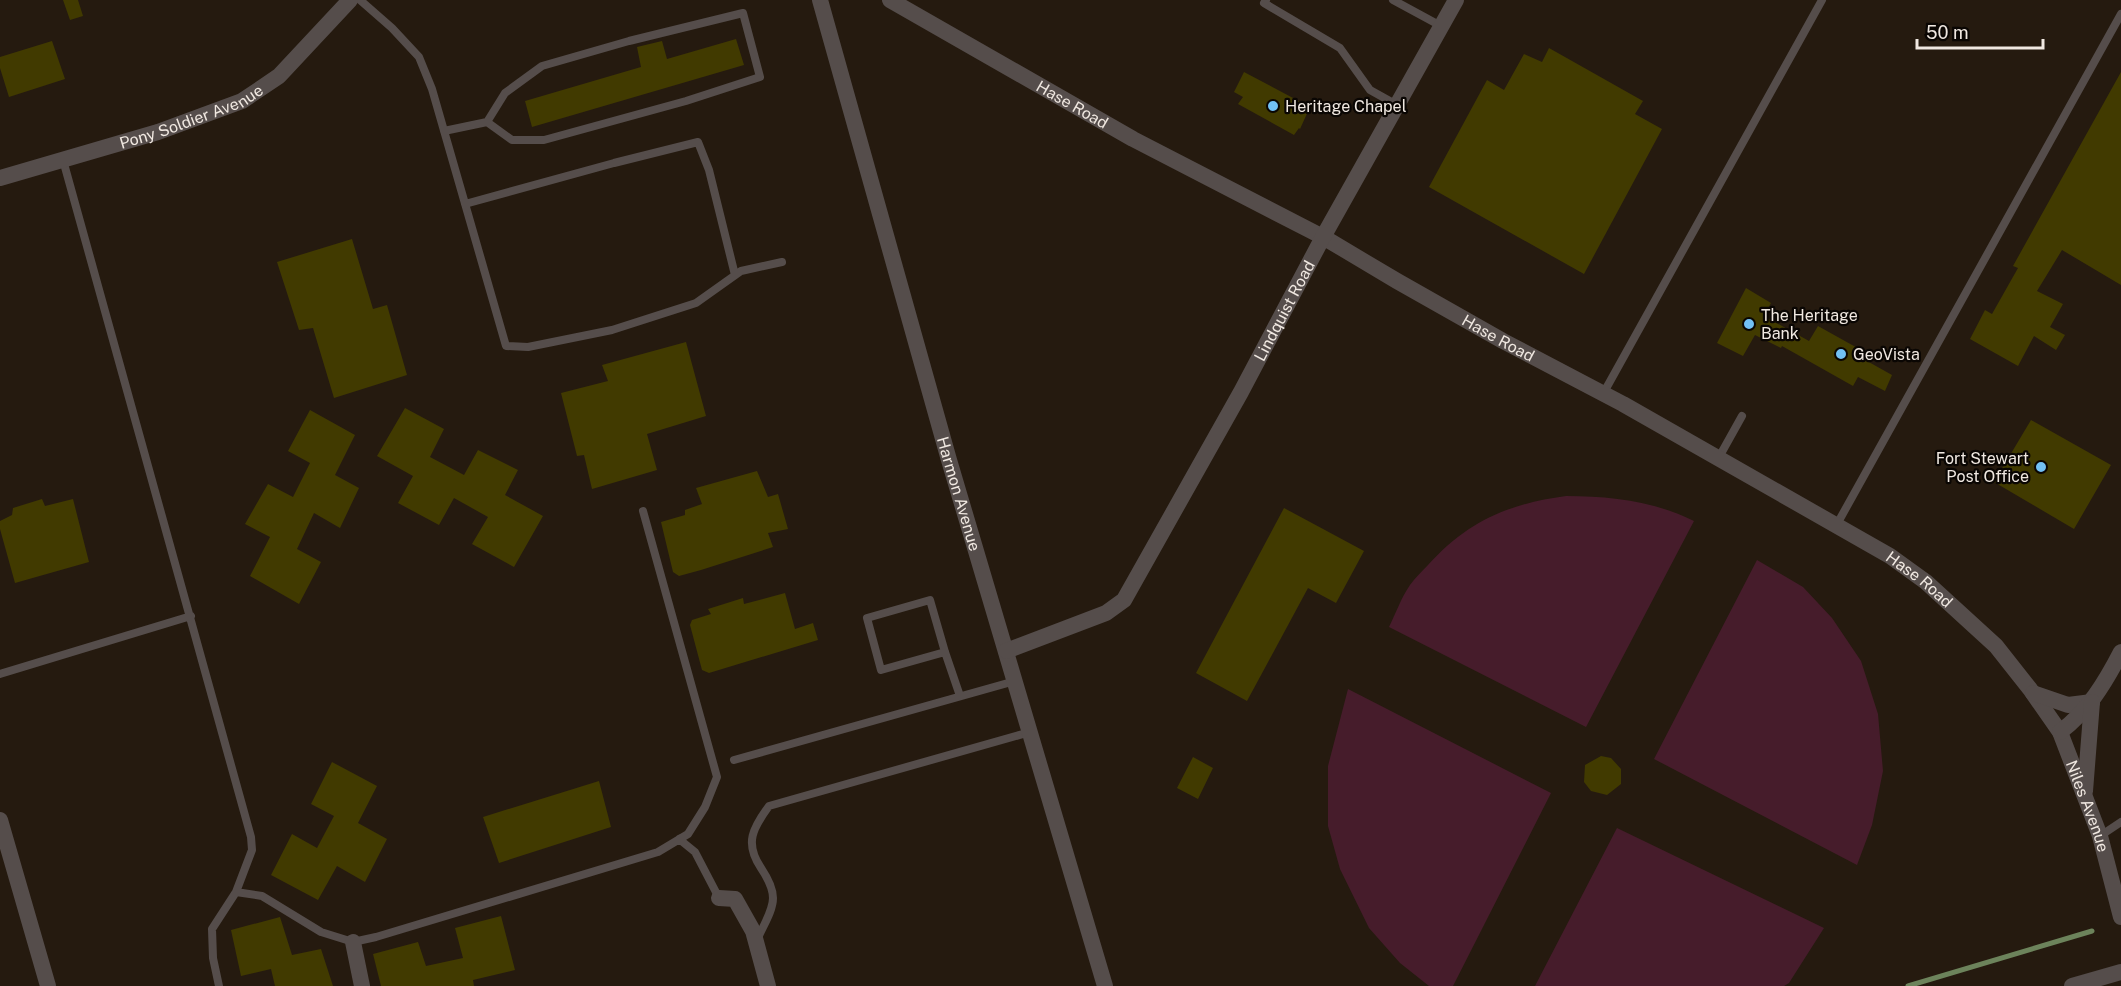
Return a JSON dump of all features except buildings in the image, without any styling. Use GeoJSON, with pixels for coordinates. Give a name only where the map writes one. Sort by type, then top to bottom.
{"type":"FeatureCollection","features":[{"type":"Feature","properties":{"kind":"street","name":"Pony Soldier Avenue"},"geometry":{"type":"LineString","coordinates":[[0,178],[158,132],[242,101],[279,76],[350,0]]}},
{"type":"Feature","properties":{"kind":"street","name":"Harmon Avenue"},"geometry":{"type":"LineString","coordinates":[[820,0],[949,460],[1105,986]]}},
{"type":"Feature","properties":{"kind":"street","name":"Hase Road"},"geometry":{"type":"LineString","coordinates":[[890,0],[1133,139],[1323,237],[1396,281],[1603,394],[1890,556],[1926,582],[1996,646],[2060,732]]}},
{"type":"Feature","properties":{"kind":"street","name":"Lindquist Road"},"geometry":{"type":"LineString","coordinates":[[1006,651],[1106,613],[1124,600],[1456,0]]}},
{"type":"Feature","properties":{"kind":"street"},"geometry":{"type":"LineString","coordinates":[[2060,732],[2076,720],[2092,702],[2121,652]]}},
{"type":"Feature","properties":{"kind":"street"},"geometry":{"type":"LineString","coordinates":[[2032,693],[2068,705],[2092,702]]}},
{"type":"Feature","properties":{"kind":"street"},"geometry":{"type":"LineString","coordinates":[[2085,795],[2092,702]]}},
{"type":"Feature","properties":{"kind":"street","name":"Niles Avenue"},"geometry":{"type":"LineString","coordinates":[[2060,732],[2100,836],[2121,917]]}},
{"type":"Feature","properties":{"kind":"street"},"geometry":{"type":"LineString","coordinates":[[0,820],[48,986]]}},
{"type":"Feature","properties":{"kind":"street"},"geometry":{"type":"LineString","coordinates":[[718,898],[735,899],[753,932],[768,986]]}},
{"type":"Feature","properties":{"kind":"street"},"geometry":{"type":"LineString","coordinates":[[353,942],[362,986]]}},
{"type":"Feature","properties":{"kind":"street"},"geometry":{"type":"LineString","coordinates":[[2073,986],[2121,972]]}},
{"type":"Feature","properties":{"kind":"lane"},"geometry":{"type":"LineString","coordinates":[[360,0],[392,28],[419,57],[432,89],[506,346],[528,346],[612,330],[696,303],[741,270],[782,262]]}},
{"type":"Feature","properties":{"kind":"lane"},"geometry":{"type":"LineString","coordinates":[[1266,0],[1264,3],[1340,48],[1370,90],[1397,105]]}},
{"type":"Feature","properties":{"kind":"lane"},"geometry":{"type":"LineString","coordinates":[[1393,0],[1441,26]]}},
{"type":"Feature","properties":{"kind":"lane"},"geometry":{"type":"LineString","coordinates":[[1603,394],[1822,0]]}},
{"type":"Feature","properties":{"kind":"lane"},"geometry":{"type":"LineString","coordinates":[[444,131],[487,122],[505,93],[542,66],[629,41],[743,13],[760,77],[686,101],[544,140],[512,140],[487,122]]}},
{"type":"Feature","properties":{"kind":"lane"},"geometry":{"type":"LineString","coordinates":[[1836,526],[2121,14]]}},
{"type":"Feature","properties":{"kind":"lane"},"geometry":{"type":"LineString","coordinates":[[465,204],[698,142],[709,170],[735,275]]}},
{"type":"Feature","properties":{"kind":"lane"},"geometry":{"type":"LineString","coordinates":[[63,160],[251,837],[252,850],[236,892],[212,929],[213,958],[219,986]]}},
{"type":"Feature","properties":{"kind":"lane"},"geometry":{"type":"LineString","coordinates":[[1718,459],[1742,416]]}},
{"type":"Feature","properties":{"kind":"lane"},"geometry":{"type":"LineString","coordinates":[[236,892],[262,896],[321,932],[353,942],[387,934],[658,852],[687,834],[705,807],[717,777],[643,511]]}},
{"type":"Feature","properties":{"kind":"lane"},"geometry":{"type":"LineString","coordinates":[[945,652],[881,670],[867,618],[930,600],[960,696]]}},
{"type":"Feature","properties":{"kind":"lane"},"geometry":{"type":"LineString","coordinates":[[0,674],[191,616]]}},
{"type":"Feature","properties":{"kind":"lane"},"geometry":{"type":"LineString","coordinates":[[734,760],[1015,681]]}},
{"type":"Feature","properties":{"kind":"lane"},"geometry":{"type":"LineString","coordinates":[[756,942],[773,899],[768,878],[755,860],[750,842],[757,822],[769,806],[1030,732]]}},
{"type":"Feature","properties":{"kind":"lane"},"geometry":{"type":"LineString","coordinates":[[2100,836],[2121,822]]}},
{"type":"Feature","properties":{"kind":"lane"},"geometry":{"type":"LineString","coordinates":[[679,839],[695,852],[718,898]]}},
{"type":"Feature","properties":{"kind":"shaded area"},"geometry":{"type":"Polygon","coordinates":[[[1566,496],[1599,497],[1648,504],[1694,521],[1586,727],[1389,627],[1412,582],[1458,537],[1490,517],[1507,510],[1545,499],[1566,496]]]}},
{"type":"Feature","properties":{"kind":"shaded area"},"geometry":{"type":"Polygon","coordinates":[[[1757,560],[1803,587],[1832,618],[1861,661],[1878,714],[1883,771],[1872,825],[1857,865],[1654,759],[1757,560]]]}},
{"type":"Feature","properties":{"kind":"shaded area"},"geometry":{"type":"Polygon","coordinates":[[[1348,689],[1551,793],[1453,986],[1429,986],[1400,963],[1369,928],[1340,869],[1328,826],[1328,766],[1348,689]]]}},
{"type":"Feature","properties":{"kind":"shaded area"},"geometry":{"type":"Polygon","coordinates":[[[1617,828],[1824,928],[1789,983],[1784,986],[1535,986],[1617,828]]]}},
{"type":"Feature","properties":{"kind":"waterway"},"geometry":{"type":"LineString","coordinates":[[1908,986],[2092,931]]}},
{"type":"Feature","properties":{"kind":"place","name":"Heritage Chapel"},"geometry":{"type":"Point","coordinates":[1273,106]}},
{"type":"Feature","properties":{"kind":"place","name":"The Heritage Bank"},"geometry":{"type":"Point","coordinates":[1749,324]}},
{"type":"Feature","properties":{"kind":"place","name":"GeoVista"},"geometry":{"type":"Point","coordinates":[1841,354]}},
{"type":"Feature","properties":{"kind":"place","name":"Fort Stewart Post Office"},"geometry":{"type":"Point","coordinates":[2041,467]}}]}
